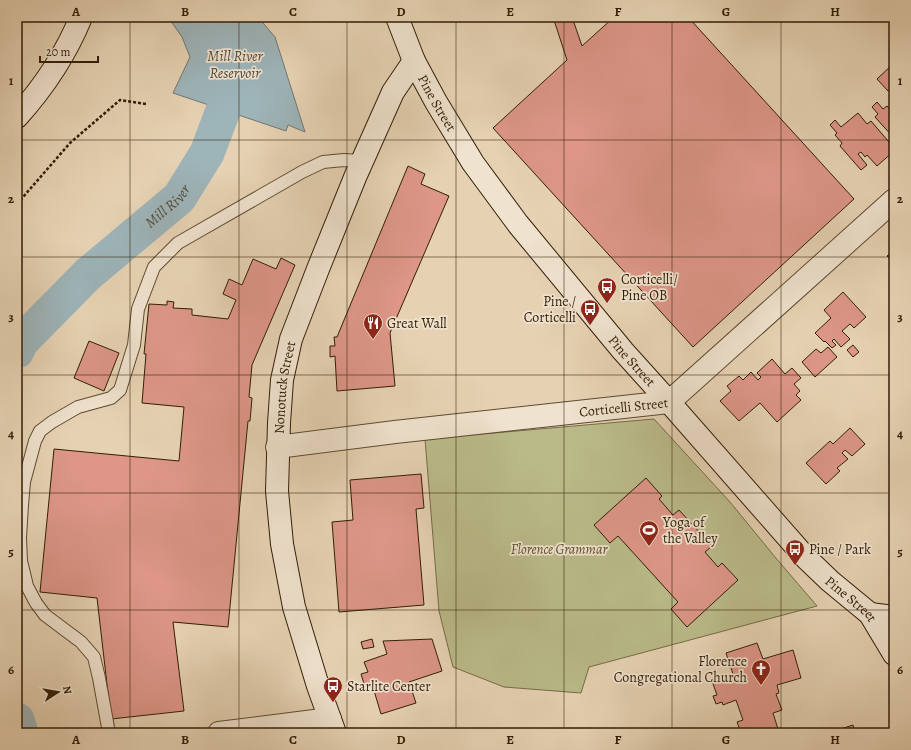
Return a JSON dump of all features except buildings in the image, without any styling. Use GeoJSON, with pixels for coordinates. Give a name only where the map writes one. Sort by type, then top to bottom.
{"type":"FeatureCollection","features":[{"type":"Feature","properties":{"kind":"main road"},"geometry":{"type":"LineString","coordinates":[[17,117],[43,84],[59,60],[81,17]]}},
{"type":"Feature","properties":{"kind":"main road","name":"Pine Street"},"geometry":{"type":"LineString","coordinates":[[397,17],[414,61],[436,102],[474,163],[518,224],[618,345],[806,558],[830,581],[870,614],[894,654]]}},
{"type":"Feature","properties":{"kind":"main road","name":"Nonotuck Street"},"geometry":{"type":"LineString","coordinates":[[332,726],[294,607],[282,544],[277,491],[282,380],[291,339],[362,161],[393,92],[414,61]]}},
{"type":"Feature","properties":{"kind":"main road","name":"Corticelli Street"},"geometry":{"type":"LineString","coordinates":[[278,447],[395,432],[669,402],[894,200]]}},
{"type":"Feature","properties":{"kind":"main road"},"geometry":{"type":"LineString","coordinates":[[870,614],[894,617]]}},
{"type":"Feature","properties":{"kind":"main road"},"geometry":{"type":"LineString","coordinates":[[219,733],[332,726]]}},
{"type":"Feature","properties":{"kind":"lane"},"geometry":{"type":"LineString","coordinates":[[109,733],[94,657],[82,642],[45,615],[36,604],[27,586],[21,561],[20,538],[24,482],[35,441],[40,431],[52,422],[78,407],[111,398],[120,390],[134,345],[138,309],[146,287],[154,267],[178,243],[302,172],[323,162],[344,160],[362,161]]}},
{"type":"Feature","properties":{"kind":"path"},"geometry":{"type":"LineString","coordinates":[[17,204],[70,143],[120,100],[146,104]]}},
{"type":"Feature","properties":{"kind":"green space","name":"Florence Grammar"},"geometry":{"type":"Polygon","coordinates":[[[654,419],[730,502],[817,606],[589,667],[581,693],[504,687],[453,667],[439,611],[425,439],[654,419]]]}},
{"type":"Feature","properties":{"kind":"water","name":"Mill River Reservoir"},"geometry":{"type":"Polygon","coordinates":[[[168,17],[258,17],[275,37],[305,132],[288,125],[286,131],[173,93],[190,57],[182,37],[168,17]]]}},
{"type":"Feature","properties":{"kind":"waterway","name":"Mill River"},"geometry":{"type":"LineString","coordinates":[[17,351],[21,342],[88,274],[179,198],[207,153],[227,100],[216,38],[205,17]]}},
{"type":"Feature","properties":{"kind":"waterway","name":"Mill River"},"geometry":{"type":"LineString","coordinates":[[17,720],[21,733]]}},
{"type":"Feature","properties":{"kind":"place","name":"Corticelli/ Pine OB"},"geometry":{"type":"Point","coordinates":[607,304]}},
{"type":"Feature","properties":{"kind":"place","name":"Pine / Corticelli"},"geometry":{"type":"Point","coordinates":[590,326]}},
{"type":"Feature","properties":{"kind":"place","name":"Great Wall"},"geometry":{"type":"Point","coordinates":[373,340]}},
{"type":"Feature","properties":{"kind":"place","name":"Yoga of the Valley"},"geometry":{"type":"Point","coordinates":[649,547]}},
{"type":"Feature","properties":{"kind":"place","name":"Pine / Park"},"geometry":{"type":"Point","coordinates":[795,566]}},
{"type":"Feature","properties":{"kind":"place","name":"Florence Congregational Church"},"geometry":{"type":"Point","coordinates":[761,686]}},
{"type":"Feature","properties":{"kind":"place","name":"Starlite Center"},"geometry":{"type":"Point","coordinates":[333,703]}}]}
